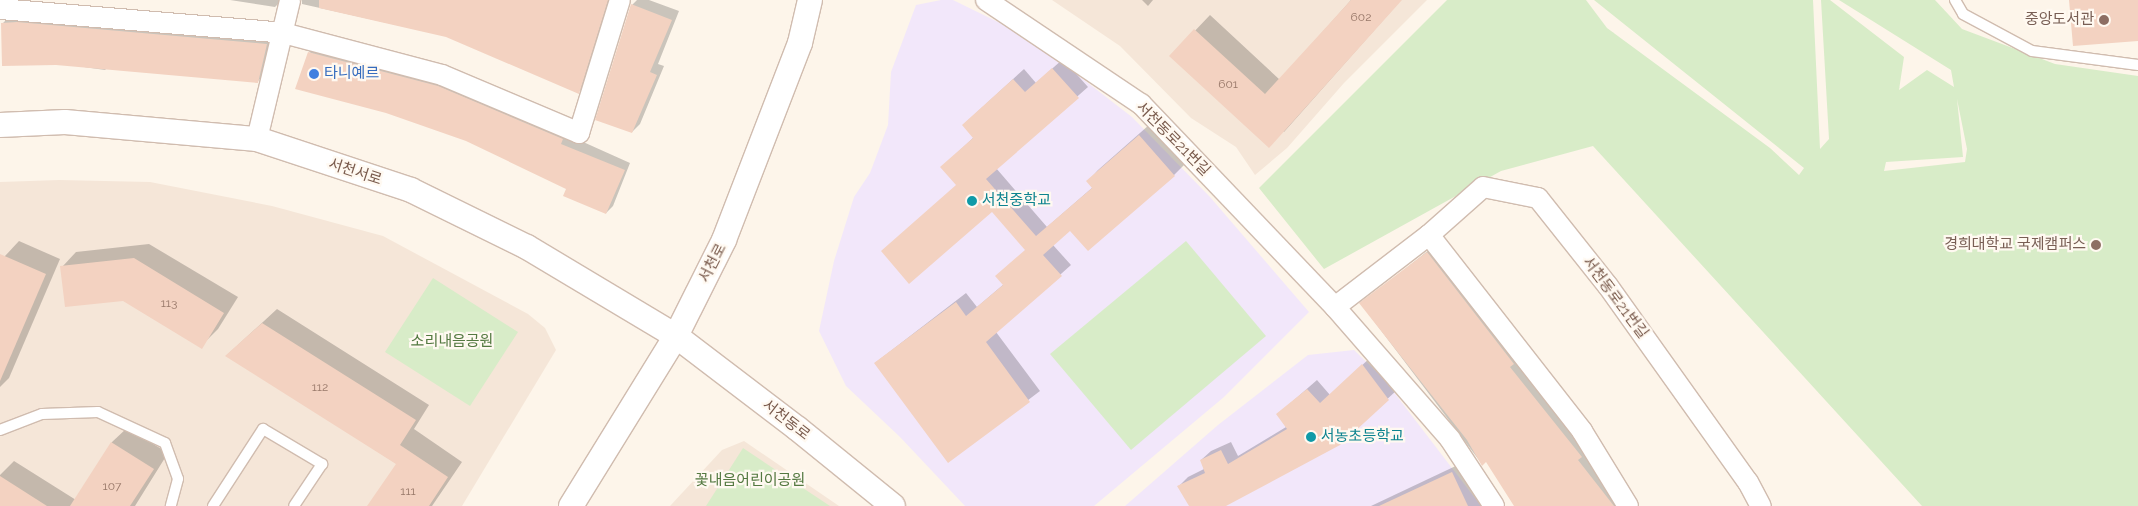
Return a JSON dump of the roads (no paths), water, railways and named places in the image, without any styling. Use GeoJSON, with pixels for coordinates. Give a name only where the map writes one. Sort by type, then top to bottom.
{"type":"FeatureCollection","features":[{"type":"Feature","properties":{"kind":"street"},"geometry":{"type":"LineString","coordinates":[[257,139],[290,0]]}},
{"type":"Feature","properties":{"kind":"street"},"geometry":{"type":"LineString","coordinates":[[0,9],[283,32],[442,75],[579,133],[620,0]]}},
{"type":"Feature","properties":{"kind":"street","name":"서천로"},"geometry":{"type":"LineString","coordinates":[[571,506],[676,336],[724,240],[800,43],[810,0]]}},
{"type":"Feature","properties":{"kind":"street","name":"서천동로21번길"},"geometry":{"type":"LineString","coordinates":[[986,0],[1141,104],[1335,307],[1450,439],[1494,506]]}},
{"type":"Feature","properties":{"kind":"street","name":"서천서로"},"geometry":{"type":"LineString","coordinates":[[0,125],[65,122],[257,139],[411,190],[527,247],[676,336]]}},
{"type":"Feature","properties":{"kind":"street","name":"서천동로21번길"},"geometry":{"type":"LineString","coordinates":[[1335,307],[1430,235],[1483,187],[1538,198],[1608,286],[1748,482],[1761,506]]}},
{"type":"Feature","properties":{"kind":"street"},"geometry":{"type":"LineString","coordinates":[[1430,235],[1582,431],[1628,506]]}},
{"type":"Feature","properties":{"kind":"street","name":"서천동로"},"geometry":{"type":"LineString","coordinates":[[676,336],[798,428],[893,506]]}},
{"type":"Feature","properties":{"kind":"lane"},"geometry":{"type":"LineString","coordinates":[[1956,0],[1963,14],[2032,52],[2138,65]]}},
{"type":"Feature","properties":{"kind":"lane"},"geometry":{"type":"LineString","coordinates":[[0,430],[42,414],[98,412],[165,443],[178,479],[171,506]]}},
{"type":"Feature","properties":{"kind":"lane"},"geometry":{"type":"LineString","coordinates":[[213,506],[263,430],[322,464],[294,506]]}},
{"type":"Feature","properties":{"kind":"place","name":"중앙도서관"},"geometry":{"type":"Point","coordinates":[2104,20]}},
{"type":"Feature","properties":{"kind":"place","name":"타니예르"},"geometry":{"type":"Point","coordinates":[314,74]}},
{"type":"Feature","properties":{"kind":"place","name":"서천중학교"},"geometry":{"type":"Point","coordinates":[972,201]}},
{"type":"Feature","properties":{"kind":"place","name":"경희대학교 국제캠퍼스"},"geometry":{"type":"Point","coordinates":[2096,245]}},
{"type":"Feature","properties":{"kind":"place","name":"서농초등학교"},"geometry":{"type":"Point","coordinates":[1311,437]}},
{"type":"Feature","properties":{"kind":"park label","name":"소리내음공원"},"geometry":{"type":"Point","coordinates":[452,342]}},
{"type":"Feature","properties":{"kind":"park label","name":"꽃내음어린이공원"},"geometry":{"type":"Point","coordinates":[750,481]}}]}
